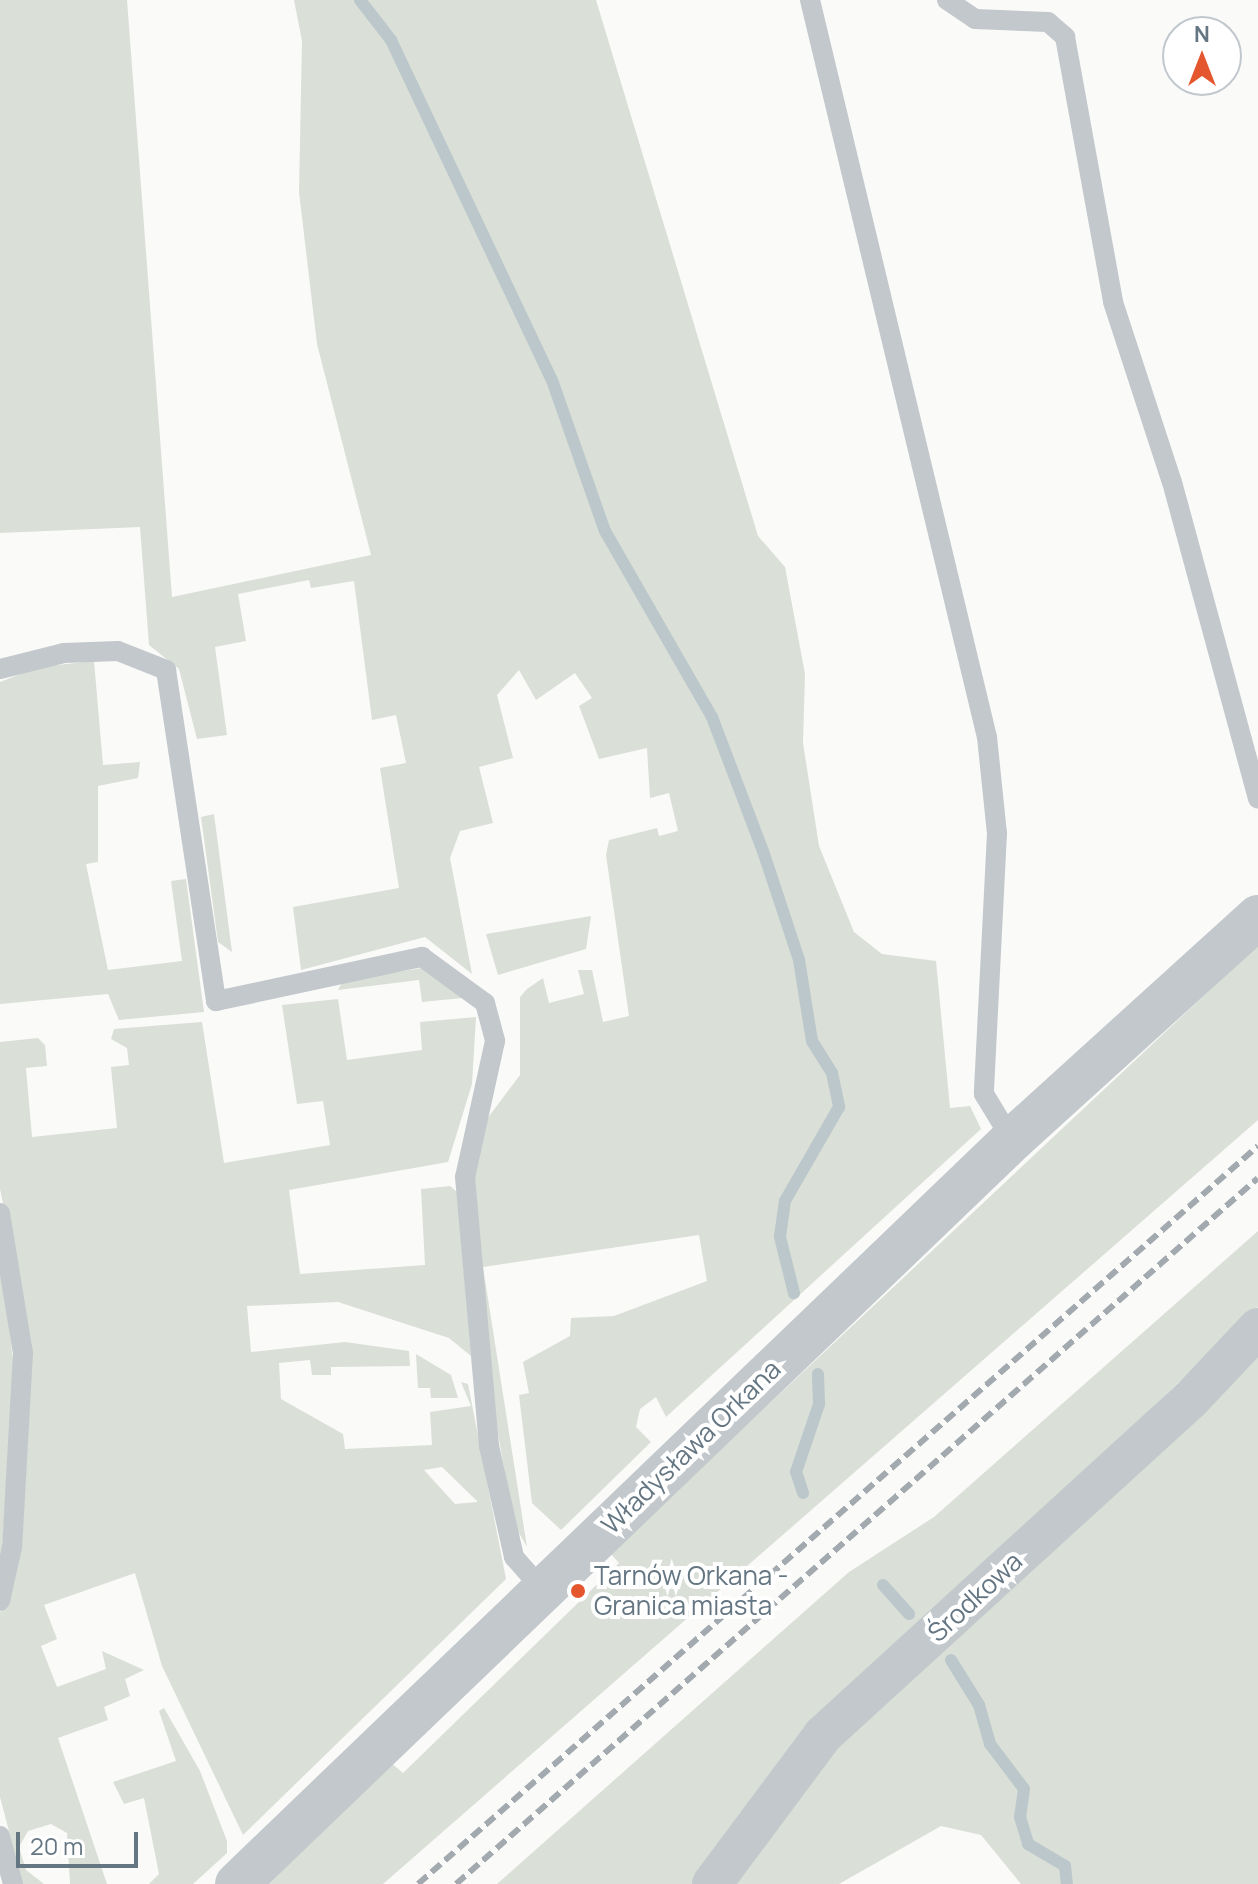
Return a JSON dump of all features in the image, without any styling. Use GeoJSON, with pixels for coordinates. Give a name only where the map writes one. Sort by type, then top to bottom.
{"type":"FeatureCollection","features":[{"type":"Feature","properties":{"kind":"street","name":"Władysława Orkana"},"geometry":{"type":"LineString","coordinates":[[237,1884],[1012,1140],[1258,917]]}},
{"type":"Feature","properties":{"kind":"street","name":"Środkowa"},"geometry":{"type":"LineString","coordinates":[[712,1884],[823,1735],[1190,1400],[1258,1328]]}},
{"type":"Feature","properties":{"kind":"lane"},"geometry":{"type":"LineString","coordinates":[[810,0],[987,737],[997,833],[984,1094],[1012,1140]]}},
{"type":"Feature","properties":{"kind":"lane"},"geometry":{"type":"LineString","coordinates":[[947,0],[975,19],[1048,22],[1065,37],[1113,302],[1172,482],[1258,799]]}},
{"type":"Feature","properties":{"kind":"lane"},"geometry":{"type":"LineString","coordinates":[[0,669],[64,653],[118,651],[166,670],[216,1001],[422,957],[485,1003],[495,1041],[465,1177],[489,1446],[514,1557],[543,1590]]}},
{"type":"Feature","properties":{"kind":"lane"},"geometry":{"type":"LineString","coordinates":[[0,1213],[23,1353],[12,1547],[0,1601]]}},
{"type":"Feature","properties":{"kind":"lane"},"geometry":{"type":"LineString","coordinates":[[0,1836],[13,1884]]}},
{"type":"Feature","properties":{"kind":"shaded area"},"geometry":{"type":"Polygon","coordinates":[[[0,0],[127,0],[172,597],[371,555],[317,344],[299,192],[302,41],[294,0],[596,0],[758,536],[785,567],[805,674],[803,743],[819,846],[854,932],[882,954],[936,961],[950,1108],[970,1106],[981,1129],[666,1417],[656,1397],[640,1409],[636,1427],[651,1442],[561,1530],[532,1503],[519,1395],[529,1393],[523,1362],[570,1336],[571,1318],[614,1316],[707,1281],[699,1235],[483,1267],[527,1547],[514,1524],[496,1423],[474,1178],[484,1123],[520,1075],[520,997],[527,989],[543,978],[549,1003],[584,994],[578,970],[592,970],[603,1022],[629,1016],[606,855],[609,840],[657,828],[659,836],[678,831],[669,793],[650,798],[647,748],[599,759],[579,706],[592,698],[575,673],[536,700],[519,670],[497,695],[513,758],[479,767],[493,823],[460,831],[450,858],[472,974],[425,937],[301,970],[293,907],[399,888],[380,768],[406,763],[396,715],[372,720],[354,581],[311,588],[309,580],[238,594],[246,641],[215,647],[227,735],[197,739],[179,669],[149,645],[140,527],[0,533],[0,0]]]}},
{"type":"Feature","properties":{"kind":"shaded area"},"geometry":{"type":"Polygon","coordinates":[[[94,661],[103,765],[140,762],[138,778],[98,786],[98,862],[86,864],[108,970],[182,961],[171,881],[186,879],[204,1012],[119,1020],[108,994],[0,1004],[0,682],[39,667],[94,661]]]}},
{"type":"Feature","properties":{"kind":"shaded area"},"geometry":{"type":"Polygon","coordinates":[[[214,814],[232,952],[218,942],[201,817],[214,814]]]}},
{"type":"Feature","properties":{"kind":"shaded area"},"geometry":{"type":"Polygon","coordinates":[[[591,916],[586,949],[498,975],[486,934],[591,916]]]}},
{"type":"Feature","properties":{"kind":"shaded area"},"geometry":{"type":"Polygon","coordinates":[[[1258,945],[1258,1120],[383,1884],[264,1884],[391,1763],[403,1773],[619,1563],[610,1553],[1258,945]]]}},
{"type":"Feature","properties":{"kind":"shaded area"},"geometry":{"type":"Polygon","coordinates":[[[422,968],[462,998],[422,1002],[419,980],[338,990],[343,981],[422,968]]]}},
{"type":"Feature","properties":{"kind":"shaded area"},"geometry":{"type":"Polygon","coordinates":[[[338,999],[347,1060],[422,1050],[420,1022],[476,1017],[472,1084],[448,1162],[289,1190],[300,1274],[425,1265],[421,1189],[450,1186],[457,1192],[471,1356],[449,1338],[338,1302],[247,1306],[251,1352],[345,1342],[409,1351],[410,1366],[331,1367],[331,1375],[312,1375],[310,1360],[279,1363],[281,1399],[343,1434],[345,1449],[432,1445],[430,1412],[471,1406],[461,1382],[468,1384],[506,1579],[243,1835],[162,1666],[135,1573],[44,1605],[57,1639],[41,1646],[57,1687],[106,1669],[102,1651],[144,1670],[125,1679],[130,1696],[104,1707],[108,1720],[58,1738],[107,1884],[70,1884],[67,1833],[51,1824],[28,1831],[19,1847],[26,1870],[44,1884],[23,1884],[0,1797],[0,1613],[19,1551],[28,1327],[0,1189],[0,1042],[38,1038],[45,1045],[47,1066],[26,1068],[32,1137],[117,1128],[111,1067],[129,1065],[127,1048],[111,1039],[114,1029],[202,1022],[224,1163],[330,1145],[323,1101],[297,1104],[282,1005],[338,999]],[[442,1467],[424,1470],[455,1504],[477,1501],[442,1467]]]}},
{"type":"Feature","properties":{"kind":"shaded area"},"geometry":{"type":"Polygon","coordinates":[[[1258,1231],[1258,1307],[778,1764],[692,1884],[497,1884],[849,1572],[934,1517],[1258,1231]]]}},
{"type":"Feature","properties":{"kind":"shaded area"},"geometry":{"type":"Polygon","coordinates":[[[0,1255],[15,1376],[0,1575],[0,1255]]]}},
{"type":"Feature","properties":{"kind":"shaded area"},"geometry":{"type":"Polygon","coordinates":[[[1258,1351],[1258,1884],[1021,1884],[981,1835],[941,1826],[839,1884],[732,1884],[819,1763],[1258,1351]]]}},
{"type":"Feature","properties":{"kind":"shaded area"},"geometry":{"type":"Polygon","coordinates":[[[416,1354],[451,1375],[458,1398],[431,1398],[430,1388],[418,1388],[416,1354]]]}},
{"type":"Feature","properties":{"kind":"shaded area"},"geometry":{"type":"Polygon","coordinates":[[[164,1708],[200,1771],[227,1841],[227,1853],[193,1884],[149,1884],[159,1874],[144,1798],[124,1804],[113,1782],[176,1761],[159,1711],[164,1708]]]}},
{"type":"Feature","properties":{"kind":"waterway"},"geometry":{"type":"LineString","coordinates":[[360,0],[391,40],[552,380],[605,531],[712,717],[763,851],[799,960],[812,1041],[832,1073],[839,1107],[785,1201],[780,1237],[794,1293]]}},
{"type":"Feature","properties":{"kind":"waterway"},"geometry":{"type":"LineString","coordinates":[[803,1493],[796,1472],[819,1404],[818,1374]]}},
{"type":"Feature","properties":{"kind":"waterway"},"geometry":{"type":"LineString","coordinates":[[883,1585],[909,1614]]}},
{"type":"Feature","properties":{"kind":"waterway"},"geometry":{"type":"LineString","coordinates":[[951,1660],[979,1705],[990,1744],[1024,1789],[1020,1817],[1028,1844],[1065,1866],[1067,1884]]}},
{"type":"Feature","properties":{"kind":"railway"},"geometry":{"type":"LineString","coordinates":[[418,1884],[1258,1146]]}},
{"type":"Feature","properties":{"kind":"railway"},"geometry":{"type":"LineString","coordinates":[[456,1884],[1258,1178]]}},
{"type":"Feature","properties":{"kind":"place","name":"Tarnów Orkana - Granica miasta"},"geometry":{"type":"Point","coordinates":[578,1591]}}]}
